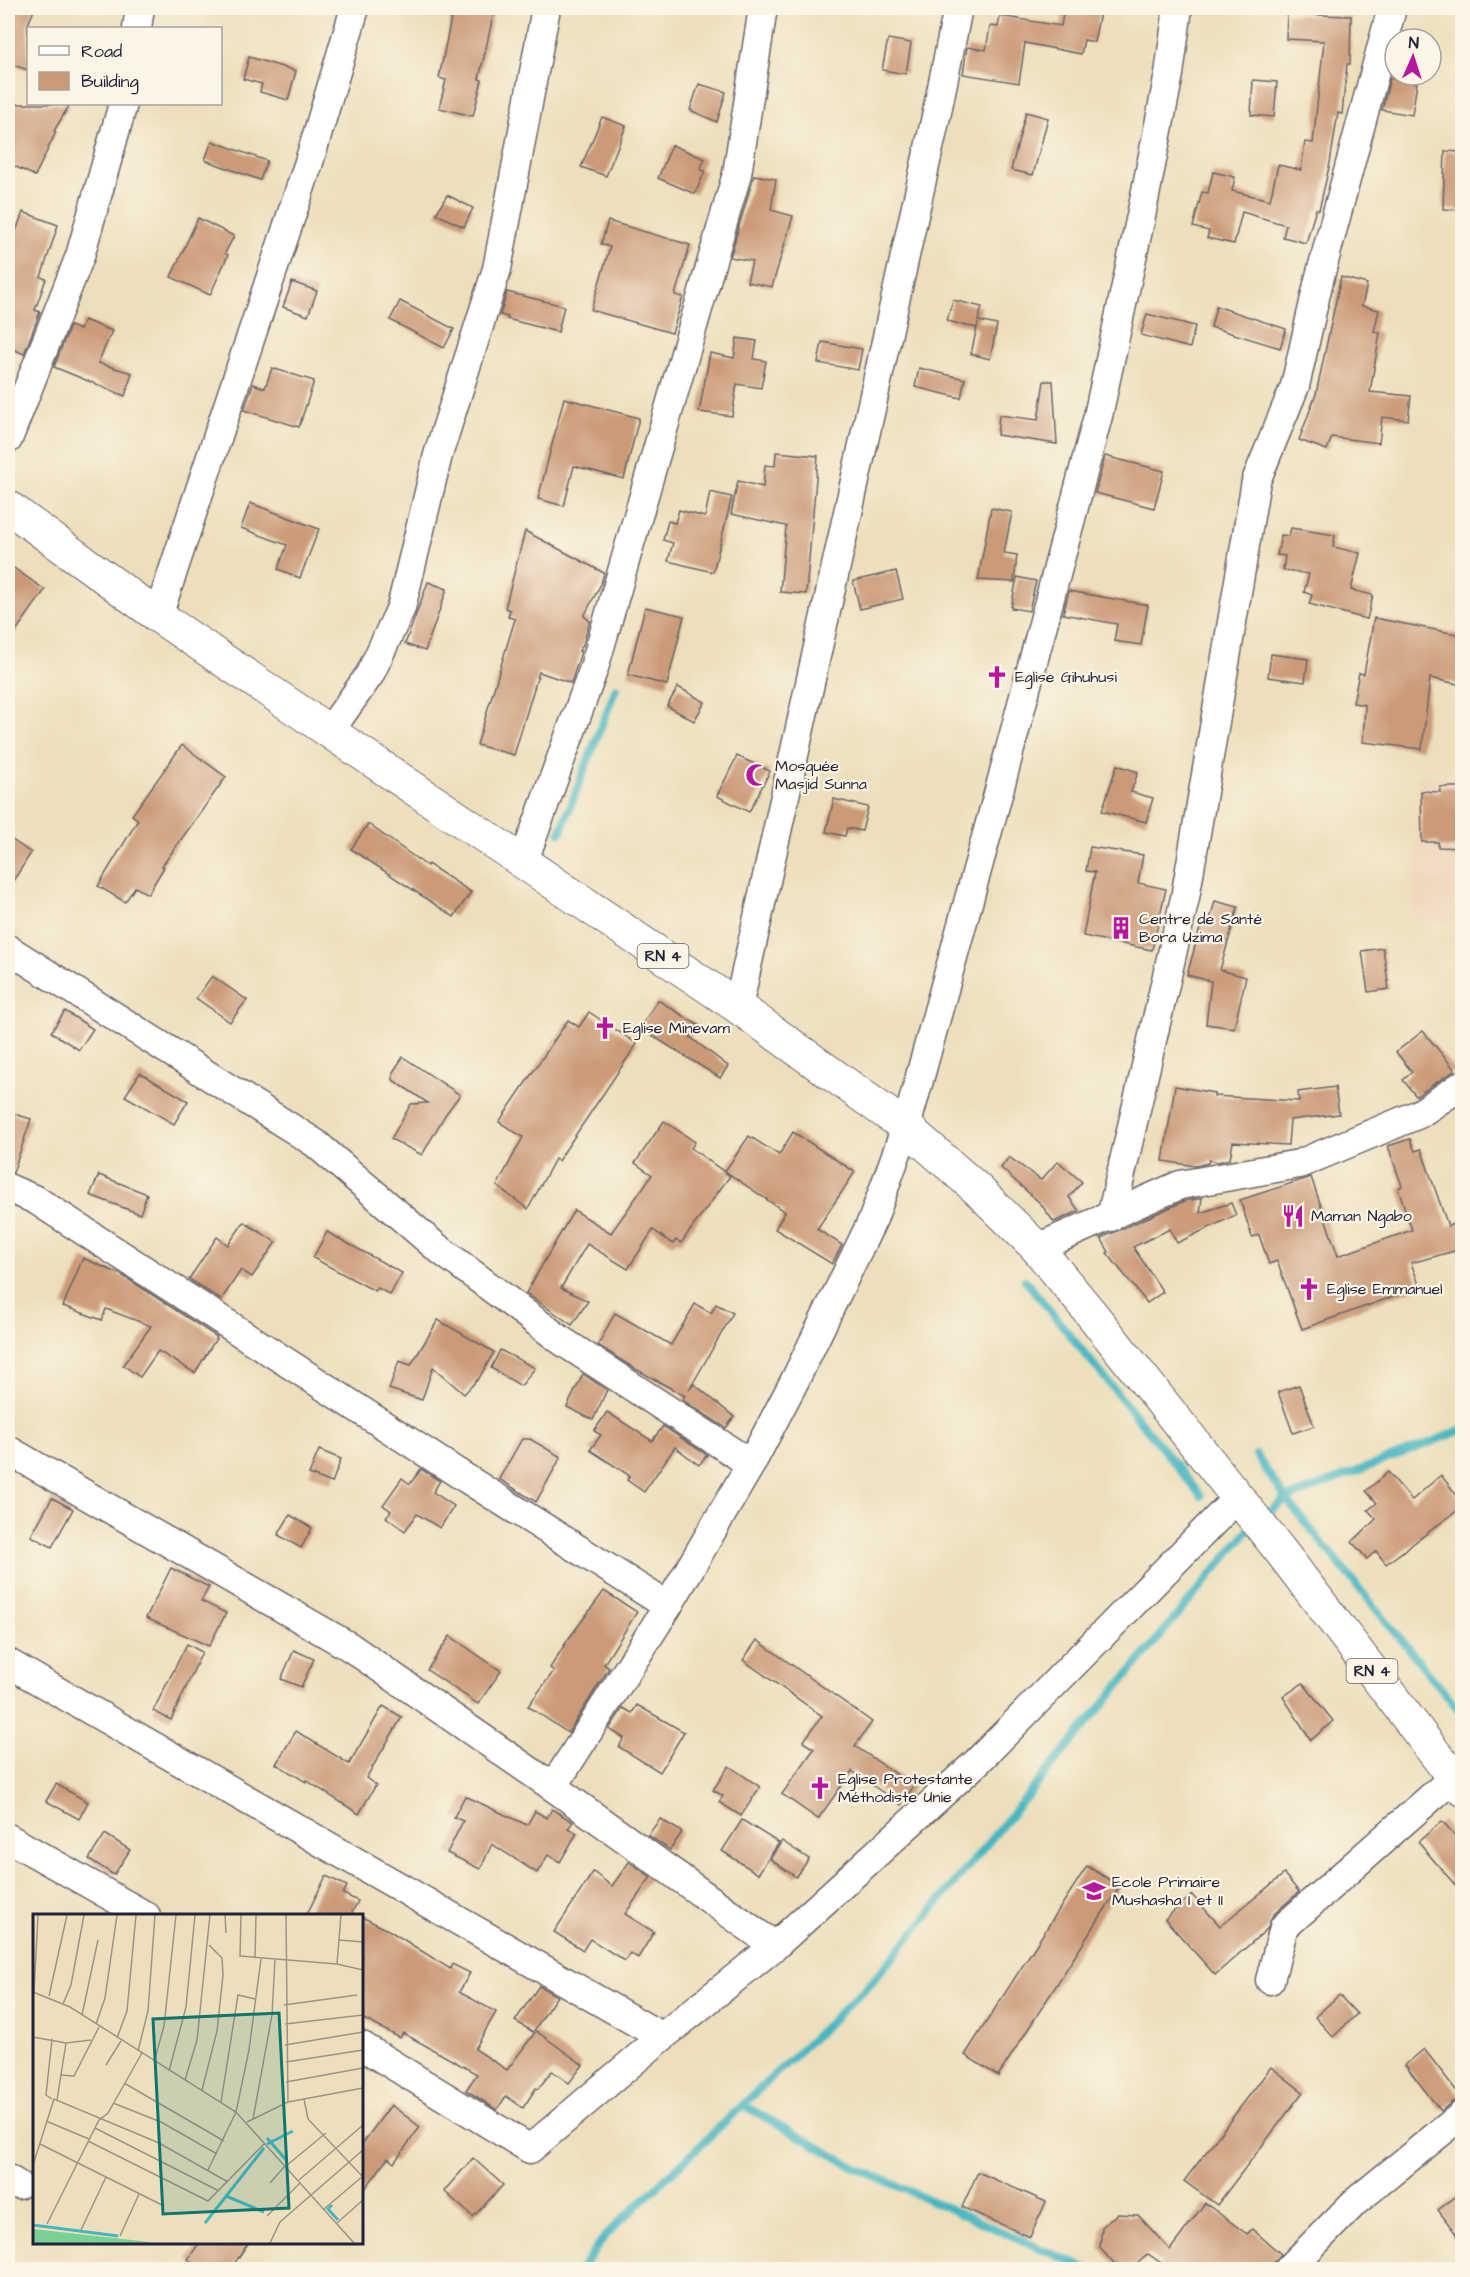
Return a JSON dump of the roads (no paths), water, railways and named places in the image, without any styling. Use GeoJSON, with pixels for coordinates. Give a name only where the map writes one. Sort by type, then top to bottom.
{"type":"FeatureCollection","features":[{"type":"Feature","properties":{"kind":"main road","name":"RN 4"},"geometry":{"type":"LineString","coordinates":[[8,507],[158,616],[738,1006],[906,1127],[977,1189],[1037,1248],[1282,1553],[1458,1783]]}},
{"type":"Feature","properties":{"kind":"street"},"geometry":{"type":"LineString","coordinates":[[137,27],[140,8]]}},
{"type":"Feature","properties":{"kind":"street"},"geometry":{"type":"LineString","coordinates":[[158,616],[309,162],[355,8]]}},
{"type":"Feature","properties":{"kind":"street"},"geometry":{"type":"LineString","coordinates":[[329,732],[370,674],[400,608],[438,455],[497,269],[546,8]]}},
{"type":"Feature","properties":{"kind":"street"},"geometry":{"type":"LineString","coordinates":[[523,863],[594,668],[737,174],[763,8]]}},
{"type":"Feature","properties":{"kind":"street"},"geometry":{"type":"LineString","coordinates":[[738,1006],[938,112],[958,8]]}},
{"type":"Feature","properties":{"kind":"street"},"geometry":{"type":"LineString","coordinates":[[553,1787],[668,1606],[751,1464],[795,1380],[873,1219],[906,1127],[1000,787],[1098,416],[1152,162],[1169,74],[1178,8]]}},
{"type":"Feature","properties":{"kind":"street"},"geometry":{"type":"LineString","coordinates":[[1111,1217],[1185,898],[1256,481],[1295,386],[1319,280],[1392,8]]}},
{"type":"Feature","properties":{"kind":"street"},"geometry":{"type":"LineString","coordinates":[[8,439],[80,256],[123,105]]}},
{"type":"Feature","properties":{"kind":"street"},"geometry":{"type":"LineString","coordinates":[[8,949],[315,1143],[435,1246],[562,1341],[751,1464]]}},
{"type":"Feature","properties":{"kind":"street"},"geometry":{"type":"LineString","coordinates":[[1037,1248],[1180,1185],[1299,1164],[1419,1114],[1462,1085]]}},
{"type":"Feature","properties":{"kind":"street"},"geometry":{"type":"LineString","coordinates":[[8,1188],[36,1200],[668,1606]]}},
{"type":"Feature","properties":{"kind":"street"},"geometry":{"type":"LineString","coordinates":[[8,1450],[350,1647],[553,1787],[775,1946]]}},
{"type":"Feature","properties":{"kind":"street"},"geometry":{"type":"LineString","coordinates":[[363,2047],[530,2148],[775,1946],[977,1762],[1237,1498]]}},
{"type":"Feature","properties":{"kind":"street"},"geometry":{"type":"LineString","coordinates":[[8,1663],[662,2037]]}},
{"type":"Feature","properties":{"kind":"street"},"geometry":{"type":"LineString","coordinates":[[1270,1980],[1284,1927],[1458,1783]]}},
{"type":"Feature","properties":{"kind":"street"},"geometry":{"type":"LineString","coordinates":[[8,1838],[142,1914]]}},
{"type":"Feature","properties":{"kind":"street"},"geometry":{"type":"LineString","coordinates":[[1288,2270],[1355,2202],[1462,2115]]}},
{"type":"Feature","properties":{"kind":"waterway"},"geometry":{"type":"LineString","coordinates":[[560,833],[616,688]]}},
{"type":"Feature","properties":{"kind":"waterway"},"geometry":{"type":"LineString","coordinates":[[1025,1280],[1201,1496]]}},
{"type":"Feature","properties":{"kind":"waterway"},"geometry":{"type":"LineString","coordinates":[[1264,1516],[1286,1499],[1462,1430]]}},
{"type":"Feature","properties":{"kind":"waterway"},"geometry":{"type":"LineString","coordinates":[[1256,1455],[1286,1499],[1462,1714]]}},
{"type":"Feature","properties":{"kind":"waterway"},"geometry":{"type":"LineString","coordinates":[[580,2270],[606,2235],[872,1982],[1250,1528]]}},
{"type":"Feature","properties":{"kind":"waterway"},"geometry":{"type":"LineString","coordinates":[[743,2105],[854,2167],[1090,2270]]}},
{"type":"Feature","properties":{"kind":"place","name":"Eglise Gihuhusi"},"geometry":{"type":"Point","coordinates":[997,677]}},
{"type":"Feature","properties":{"kind":"place","name":"Mosquée Masjid Sunna"},"geometry":{"type":"Point","coordinates":[757,775]}},
{"type":"Feature","properties":{"kind":"place","name":"Centre de Santé Bora Uzima"},"geometry":{"type":"Point","coordinates":[1121,928]}},
{"type":"Feature","properties":{"kind":"place","name":"Eglise Minevam"},"geometry":{"type":"Point","coordinates":[605,1028]}},
{"type":"Feature","properties":{"kind":"place","name":"Maman Ngabo"},"geometry":{"type":"Point","coordinates":[1293,1216]}},
{"type":"Feature","properties":{"kind":"place","name":"Eglise Emmanuel"},"geometry":{"type":"Point","coordinates":[1309,1289]}},
{"type":"Feature","properties":{"kind":"place","name":"Eglise Protestante Méthodiste Unie"},"geometry":{"type":"Point","coordinates":[820,1788]}},
{"type":"Feature","properties":{"kind":"place","name":"Ecole Primaire Mushasha I et II"},"geometry":{"type":"Point","coordinates":[1094,1891]}}]}
